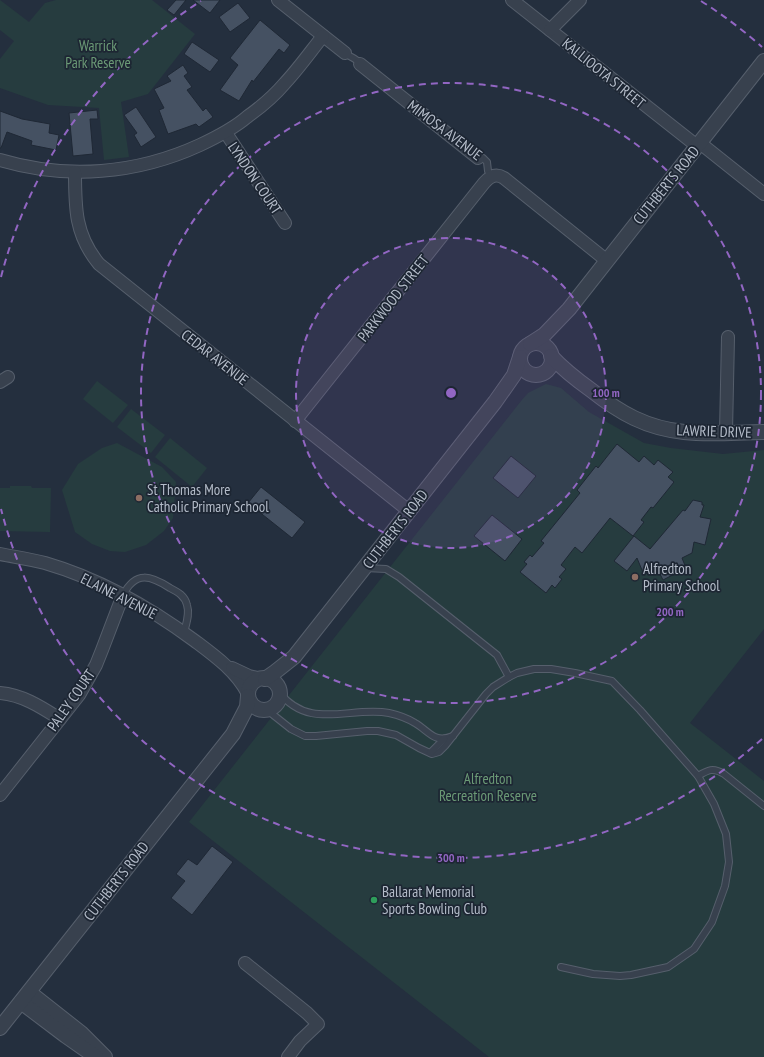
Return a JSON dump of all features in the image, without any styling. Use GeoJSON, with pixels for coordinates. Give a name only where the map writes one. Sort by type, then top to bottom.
{"type":"FeatureCollection","features":[{"type":"Feature","properties":{"kind":"street","name":"MIMOSA AVENUE"},"geometry":{"type":"LineString","coordinates":[[278,0],[345,53]]}},
{"type":"Feature","properties":{"kind":"street","name":"KALLIOOTA STREET"},"geometry":{"type":"LineString","coordinates":[[512,0],[764,194]]}},
{"type":"Feature","properties":{"kind":"street"},"geometry":{"type":"LineString","coordinates":[[550,30],[580,0]]}},
{"type":"Feature","properties":{"kind":"street"},"geometry":{"type":"LineString","coordinates":[[0,160],[40,169],[75,172],[116,170],[146,164],[188,151],[226,133],[246,118],[281,88],[323,36]]}},
{"type":"Feature","properties":{"kind":"street","name":"CUTHBERTS ROAD"},"geometry":{"type":"LineString","coordinates":[[530,344],[544,335],[569,309],[606,260],[764,61]]}},
{"type":"Feature","properties":{"kind":"street","name":"MIMOSA AVENUE"},"geometry":{"type":"LineString","coordinates":[[360,64],[478,158]]}},
{"type":"Feature","properties":{"kind":"street","name":"LYNDON COURT"},"geometry":{"type":"LineString","coordinates":[[226,133],[285,223]]}},
{"type":"Feature","properties":{"kind":"street","name":"CEDAR AVENUE"},"geometry":{"type":"LineString","coordinates":[[75,172],[75,200],[79,229],[88,250],[99,264],[409,511]]}},
{"type":"Feature","properties":{"kind":"street","name":"MIMOSA AVENUE"},"geometry":{"type":"LineString","coordinates":[[491,177],[496,175],[503,177],[606,260]]}},
{"type":"Feature","properties":{"kind":"street","name":"PARKWOOD STREET"},"geometry":{"type":"LineString","coordinates":[[295,421],[484,182],[491,177]]}},
{"type":"Feature","properties":{"kind":"street","name":"CUTHBERTS ROAD"},"geometry":{"type":"LineString","coordinates":[[551,355],[555,337],[569,309]]}},
{"type":"Feature","properties":{"kind":"street"},"geometry":{"type":"LineString","coordinates":[[726,432],[728,338]]}},
{"type":"Feature","properties":{"kind":"street"},"geometry":{"type":"LineString","coordinates":[[530,344],[542,344],[548,348],[551,355],[552,361],[549,368],[538,375],[529,374],[523,369],[520,362],[520,357],[524,348],[530,344]]}},
{"type":"Feature","properties":{"kind":"street","name":"LAWRIE DRIVE"},"geometry":{"type":"LineString","coordinates":[[551,355],[560,366],[580,383],[624,414],[647,424],[685,432],[764,432]]}},
{"type":"Feature","properties":{"kind":"street","name":"CUTHBERTS ROAD"},"geometry":{"type":"LineString","coordinates":[[263,679],[275,672],[294,656],[495,402],[514,375],[520,357]]}},
{"type":"Feature","properties":{"kind":"street","name":"CUTHBERTS ROAD"},"geometry":{"type":"LineString","coordinates":[[495,402],[522,381],[538,375]]}},
{"type":"Feature","properties":{"kind":"street","name":"LAWRIE DRIVE"},"geometry":{"type":"LineString","coordinates":[[538,375],[553,375],[580,383]]}},
{"type":"Feature","properties":{"kind":"street","name":"ELAINE AVENUE"},"geometry":{"type":"LineString","coordinates":[[0,554],[44,563],[95,582],[124,595],[156,613],[225,665],[239,680],[248,695]]}},
{"type":"Feature","properties":{"kind":"street","name":"PALEY COURT"},"geometry":{"type":"LineString","coordinates":[[0,795],[79,694],[96,665],[124,595]]}},
{"type":"Feature","properties":{"kind":"street","name":"CUTHBERTS ROAD"},"geometry":{"type":"LineString","coordinates":[[279,691],[294,656]]}},
{"type":"Feature","properties":{"kind":"street","name":"ELAINE AVENUE"},"geometry":{"type":"LineString","coordinates":[[225,665],[249,676],[263,679]]}},
{"type":"Feature","properties":{"kind":"street"},"geometry":{"type":"LineString","coordinates":[[263,679],[274,682],[279,691],[276,704],[266,710],[254,706],[248,695],[251,685],[257,680],[263,679]]}},
{"type":"Feature","properties":{"kind":"street"},"geometry":{"type":"LineString","coordinates":[[0,694],[22,698],[39,706],[60,719]]}},
{"type":"Feature","properties":{"kind":"street","name":"CUTHBERTS ROAD"},"geometry":{"type":"LineString","coordinates":[[233,734],[247,707],[248,695]]}},
{"type":"Feature","properties":{"kind":"street","name":"CUTHBERTS ROAD"},"geometry":{"type":"LineString","coordinates":[[0,1028],[233,734],[248,721],[266,710]]}},
{"type":"Feature","properties":{"kind":"street"},"geometry":{"type":"LineString","coordinates":[[245,963],[307,1013],[318,1024],[300,1041],[288,1057]]}},
{"type":"Feature","properties":{"kind":"street"},"geometry":{"type":"LineString","coordinates":[[25,997],[66,1036],[97,1057]]}},
{"type":"Feature","properties":{"kind":"street"},"geometry":{"type":"LineString","coordinates":[[25,997],[76,1029],[105,1057]]}},
{"type":"Feature","properties":{"kind":"lane","name":"MIMOSA AVENUE"},"geometry":{"type":"LineString","coordinates":[[345,53],[350,58],[358,60],[360,64]]}},
{"type":"Feature","properties":{"kind":"lane","name":"MIMOSA AVENUE"},"geometry":{"type":"LineString","coordinates":[[478,158],[483,158],[487,162],[488,171],[491,177]]}},
{"type":"Feature","properties":{"kind":"lane"},"geometry":{"type":"LineString","coordinates":[[364,568],[386,569],[399,577],[496,655],[509,677]]}},
{"type":"Feature","properties":{"kind":"lane"},"geometry":{"type":"LineString","coordinates":[[124,595],[127,588],[139,579],[146,577],[156,579],[178,593],[185,600],[188,607],[188,612],[184,633]]}},
{"type":"Feature","properties":{"kind":"lane"},"geometry":{"type":"LineString","coordinates":[[266,710],[293,731],[305,736],[320,736],[367,731],[386,732],[400,737],[419,748],[434,754],[439,752],[493,687],[517,673],[534,669],[551,669],[612,681],[640,710],[698,776],[714,804],[726,834],[730,862],[725,886],[712,922],[694,949],[668,966],[631,975],[620,976],[593,974],[561,967]]}},
{"type":"Feature","properties":{"kind":"lane"},"geometry":{"type":"LineString","coordinates":[[279,691],[292,705],[313,714],[335,715],[369,712],[388,713],[408,719],[433,736],[444,739]]}},
{"type":"Feature","properties":{"kind":"lane"},"geometry":{"type":"LineString","coordinates":[[430,753],[444,739],[453,736]]}},
{"type":"Feature","properties":{"kind":"lane"},"geometry":{"type":"LineString","coordinates":[[698,776],[708,770],[717,770],[764,806]]}},
{"type":"Feature","properties":{"kind":"green space","name":"Warrick Park Reserve"},"geometry":{"type":"Polygon","coordinates":[[[0,0],[29,22],[45,3],[56,0],[152,0],[195,34],[148,94],[121,102],[129,157],[104,160],[99,108],[48,105],[0,88],[0,59],[14,41],[0,30],[0,0]]]}},
{"type":"Feature","properties":{"kind":"green space"},"geometry":{"type":"Polygon","coordinates":[[[97,381],[128,405],[113,423],[83,399],[97,381]]]}},
{"type":"Feature","properties":{"kind":"green space","name":"Alfredton Recreation Reserve"},"geometry":{"type":"Polygon","coordinates":[[[546,384],[561,388],[589,412],[644,443],[671,448],[723,454],[764,450],[764,629],[690,723],[764,781],[764,1057],[489,1057],[189,822],[521,401],[528,393],[546,384]]]}},
{"type":"Feature","properties":{"kind":"green space"},"geometry":{"type":"Polygon","coordinates":[[[131,409],[165,435],[151,453],[117,427],[131,409]]]}},
{"type":"Feature","properties":{"kind":"green space"},"geometry":{"type":"Polygon","coordinates":[[[170,438],[207,468],[192,487],[155,457],[170,438]]]}},
{"type":"Feature","properties":{"kind":"green space"},"geometry":{"type":"Polygon","coordinates":[[[117,443],[162,467],[176,482],[173,518],[164,531],[146,545],[125,552],[110,551],[92,544],[75,532],[62,490],[78,464],[102,448],[117,443]]]}},
{"type":"Feature","properties":{"kind":"green space"},"geometry":{"type":"Polygon","coordinates":[[[10,486],[51,488],[50,532],[0,531],[0,488],[10,488],[10,486]]]}},
{"type":"Feature","properties":{"kind":"building"},"geometry":{"type":"Polygon","coordinates":[[[176,0],[186,0],[174,15],[167,10],[176,0]]]}},
{"type":"Feature","properties":{"kind":"building"},"geometry":{"type":"Polygon","coordinates":[[[193,0],[220,0],[210,13],[193,0]]]}},
{"type":"Feature","properties":{"kind":"building"},"geometry":{"type":"Polygon","coordinates":[[[238,3],[250,18],[230,32],[219,17],[238,3]]]}},
{"type":"Feature","properties":{"kind":"building"},"geometry":{"type":"Polygon","coordinates":[[[260,20],[290,45],[284,53],[279,49],[253,82],[252,80],[239,101],[220,90],[238,65],[230,58],[260,20]]]}},
{"type":"Feature","properties":{"kind":"building"},"geometry":{"type":"Polygon","coordinates":[[[192,42],[219,60],[210,72],[184,54],[192,42]]]}},
{"type":"Feature","properties":{"kind":"building"},"geometry":{"type":"Polygon","coordinates":[[[183,65],[188,73],[184,76],[192,87],[187,90],[203,111],[206,108],[213,117],[199,127],[196,124],[168,134],[159,110],[164,108],[154,89],[171,81],[167,76],[183,65]]]}},
{"type":"Feature","properties":{"kind":"building"},"geometry":{"type":"Polygon","coordinates":[[[136,107],[156,137],[141,147],[134,135],[137,133],[124,115],[136,107]]]}},
{"type":"Feature","properties":{"kind":"building"},"geometry":{"type":"Polygon","coordinates":[[[97,110],[98,119],[90,119],[93,154],[73,156],[69,113],[97,110]]]}},
{"type":"Feature","properties":{"kind":"building"},"geometry":{"type":"Polygon","coordinates":[[[0,111],[22,119],[50,124],[49,133],[59,135],[56,150],[31,145],[32,141],[7,132],[0,148],[0,111]]]}},
{"type":"Feature","properties":{"kind":"building"},"geometry":{"type":"Polygon","coordinates":[[[617,444],[639,462],[644,456],[654,465],[658,460],[673,472],[668,477],[674,482],[641,520],[644,522],[633,536],[610,518],[582,553],[575,547],[561,565],[566,569],[559,577],[562,579],[555,588],[552,585],[546,593],[520,572],[527,564],[524,562],[530,555],[532,557],[544,543],[541,541],[580,493],[577,490],[596,466],[598,468],[617,444]]]}},
{"type":"Feature","properties":{"kind":"building"},"geometry":{"type":"Polygon","coordinates":[[[511,456],[536,476],[518,498],[493,478],[511,456]]]}},
{"type":"Feature","properties":{"kind":"building"},"geometry":{"type":"Polygon","coordinates":[[[261,487],[305,522],[292,538],[248,503],[261,487]]]}},
{"type":"Feature","properties":{"kind":"building"},"geometry":{"type":"Polygon","coordinates":[[[693,500],[702,502],[702,505],[704,505],[700,517],[711,519],[705,545],[694,542],[692,553],[682,558],[686,568],[663,580],[658,570],[648,575],[647,573],[644,575],[637,558],[627,571],[614,561],[634,536],[650,549],[683,510],[685,511],[693,500]]]}},
{"type":"Feature","properties":{"kind":"building"},"geometry":{"type":"Polygon","coordinates":[[[492,515],[522,539],[505,561],[474,536],[492,515]]]}},
{"type":"Feature","properties":{"kind":"building"},"geometry":{"type":"Polygon","coordinates":[[[212,846],[233,862],[192,915],[171,898],[185,881],[176,874],[188,859],[197,865],[212,846]]]}},
{"type":"Feature","properties":{"kind":"place","name":"St Thomas More Catholic Primary School"},"geometry":{"type":"Point","coordinates":[139,498]}},
{"type":"Feature","properties":{"kind":"place","name":"Alfredton Primary School"},"geometry":{"type":"Point","coordinates":[635,577]}},
{"type":"Feature","properties":{"kind":"place","name":"Ballarat Memorial Sports Bowling Club"},"geometry":{"type":"Point","coordinates":[374,900]}}]}
